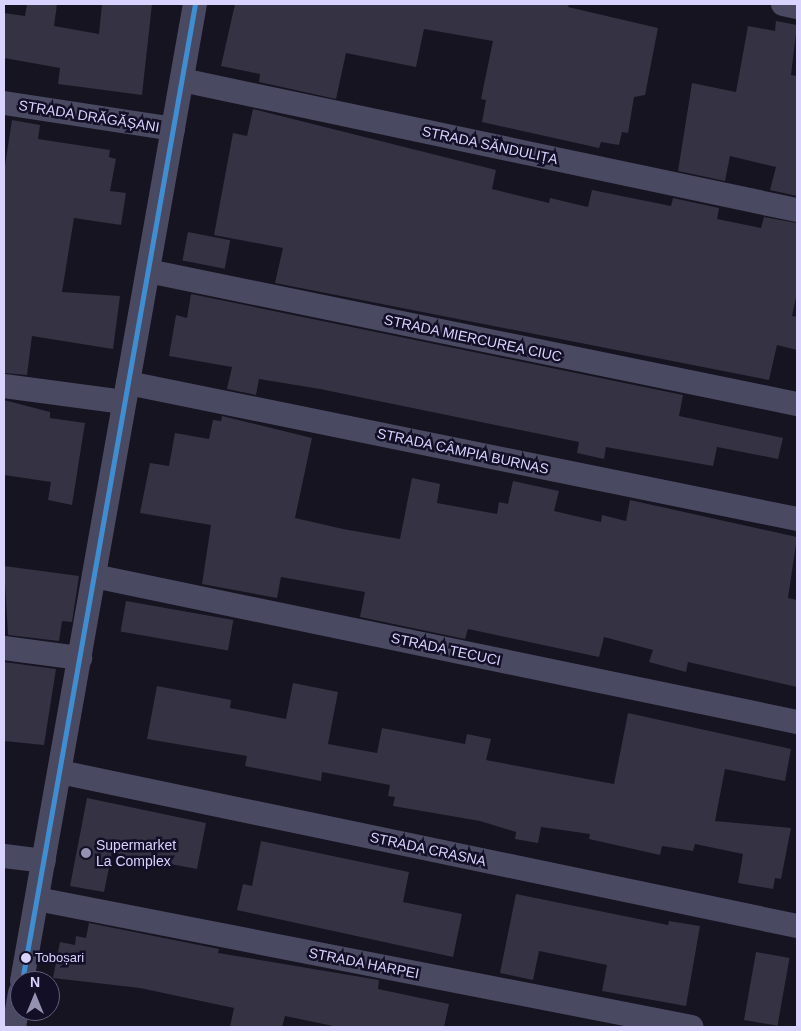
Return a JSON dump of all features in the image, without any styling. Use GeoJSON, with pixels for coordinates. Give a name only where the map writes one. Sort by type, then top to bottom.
{"type":"FeatureCollection","features":[{"type":"Feature","properties":{"kind":"street"},"geometry":{"type":"LineString","coordinates":[[24,971],[195,4]]}},
{"type":"Feature","properties":{"kind":"street"},"geometry":{"type":"LineString","coordinates":[[784,4],[797,6]]}},
{"type":"Feature","properties":{"kind":"street","name":"STRADA SĂNDULIȚA"},"geometry":{"type":"LineString","coordinates":[[182,80],[797,210]]}},
{"type":"Feature","properties":{"kind":"street","name":"STRADA DRĂGĂȘANI"},"geometry":{"type":"LineString","coordinates":[[4,103],[173,128]]}},
{"type":"Feature","properties":{"kind":"street","name":"STRADA MIERCUREA CIUC"},"geometry":{"type":"LineString","coordinates":[[148,271],[797,404]]}},
{"type":"Feature","properties":{"kind":"street","name":"STRADA CÂMPIA BURNAS"},"geometry":{"type":"LineString","coordinates":[[4,386],[126,392],[797,519]]}},
{"type":"Feature","properties":{"kind":"street","name":"STRADA TECUCI"},"geometry":{"type":"LineString","coordinates":[[94,576],[797,722]]}},
{"type":"Feature","properties":{"kind":"street"},"geometry":{"type":"LineString","coordinates":[[4,648],[80,658]]}},
{"type":"Feature","properties":{"kind":"street","name":"STRADA CRASNA"},"geometry":{"type":"LineString","coordinates":[[60,772],[797,926]]}},
{"type":"Feature","properties":{"kind":"street"},"geometry":{"type":"LineString","coordinates":[[4,856],[44,861]]}},
{"type":"Feature","properties":{"kind":"street","name":"STRADA HARPEI"},"geometry":{"type":"LineString","coordinates":[[37,899],[692,1027]]}},
{"type":"Feature","properties":{"kind":"building"},"geometry":{"type":"Polygon","coordinates":[[[27,4],[57,4],[54,26],[99,34],[102,4],[152,4],[142,95],[58,84],[60,68],[4,58],[4,13],[25,16],[27,4]]]}},
{"type":"Feature","properties":{"kind":"building"},"geometry":{"type":"Polygon","coordinates":[[[235,4],[569,4],[568,7],[658,28],[645,95],[634,97],[628,133],[622,132],[619,145],[601,142],[599,148],[482,122],[486,100],[481,99],[493,41],[424,29],[416,67],[346,53],[336,99],[259,82],[260,74],[221,66],[235,4]]]}},
{"type":"Feature","properties":{"kind":"building"},"geometry":{"type":"Polygon","coordinates":[[[776,21],[797,25],[791,75],[797,76],[797,196],[770,190],[776,167],[730,156],[725,181],[678,171],[692,83],[736,92],[748,26],[775,31],[776,21]]]}},
{"type":"Feature","properties":{"kind":"building"},"geometry":{"type":"Polygon","coordinates":[[[253,109],[496,170],[492,189],[549,203],[550,198],[588,207],[592,190],[671,206],[673,198],[719,208],[717,219],[761,228],[764,217],[797,223],[797,293],[792,316],[797,317],[797,350],[777,345],[769,380],[275,283],[283,248],[214,235],[233,133],[247,136],[253,109]]]}},
{"type":"Feature","properties":{"kind":"building"},"geometry":{"type":"Polygon","coordinates":[[[12,120],[40,125],[38,139],[110,150],[109,157],[116,159],[110,191],[126,193],[121,225],[74,218],[62,292],[120,296],[113,349],[32,336],[27,375],[4,373],[4,172],[12,120]]]}},
{"type":"Feature","properties":{"kind":"building"},"geometry":{"type":"Polygon","coordinates":[[[188,232],[230,240],[225,269],[182,260],[188,232]]]}},
{"type":"Feature","properties":{"kind":"building"},"geometry":{"type":"Polygon","coordinates":[[[191,294],[683,395],[679,416],[783,438],[778,459],[717,447],[713,466],[606,447],[604,459],[577,453],[579,442],[320,389],[259,379],[256,395],[227,389],[232,367],[169,356],[176,315],[187,318],[191,294]]]}},
{"type":"Feature","properties":{"kind":"building"},"geometry":{"type":"Polygon","coordinates":[[[4,400],[50,412],[50,418],[85,423],[72,505],[48,500],[51,482],[4,475],[4,400]]]}},
{"type":"Feature","properties":{"kind":"building"},"geometry":{"type":"Polygon","coordinates":[[[222,416],[312,438],[295,518],[343,529],[400,539],[412,478],[440,484],[437,503],[497,514],[499,502],[508,504],[513,481],[559,491],[554,511],[601,522],[602,515],[626,521],[630,500],[797,537],[788,598],[797,600],[797,687],[688,662],[686,672],[649,662],[653,650],[604,637],[599,657],[468,629],[465,639],[360,617],[365,592],[281,577],[277,598],[202,584],[211,525],[140,513],[150,463],[169,466],[175,433],[209,439],[213,420],[221,421],[222,416]]]}},
{"type":"Feature","properties":{"kind":"building"},"geometry":{"type":"Polygon","coordinates":[[[4,566],[79,576],[72,622],[62,621],[59,641],[8,635],[4,566]]]}},
{"type":"Feature","properties":{"kind":"building"},"geometry":{"type":"Polygon","coordinates":[[[126,601],[233,620],[228,650],[121,632],[126,601]]]}},
{"type":"Feature","properties":{"kind":"building"},"geometry":{"type":"Polygon","coordinates":[[[4,662],[56,669],[44,745],[4,741],[4,662]]]}},
{"type":"Feature","properties":{"kind":"building"},"geometry":{"type":"Polygon","coordinates":[[[293,683],[338,692],[328,744],[377,753],[382,728],[465,744],[467,734],[491,739],[486,760],[614,784],[628,713],[791,749],[785,781],[725,769],[715,821],[791,828],[781,879],[775,878],[773,889],[738,883],[743,854],[695,844],[693,851],[662,846],[660,855],[589,839],[590,834],[541,827],[538,843],[515,839],[516,832],[480,821],[393,806],[395,797],[388,796],[390,785],[322,772],[321,781],[245,766],[247,756],[147,739],[157,686],[231,700],[230,708],[286,719],[293,683]]]}},
{"type":"Feature","properties":{"kind":"building"},"geometry":{"type":"Polygon","coordinates":[[[87,798],[206,823],[197,869],[112,853],[104,892],[70,886],[87,798]]]}},
{"type":"Feature","properties":{"kind":"building"},"geometry":{"type":"Polygon","coordinates":[[[261,841],[409,872],[403,902],[462,914],[453,957],[237,910],[243,884],[252,886],[261,841]]]}},
{"type":"Feature","properties":{"kind":"building"},"geometry":{"type":"Polygon","coordinates":[[[516,894],[668,925],[669,921],[700,926],[686,1006],[602,991],[607,965],[539,951],[533,980],[500,973],[516,894]]]}},
{"type":"Feature","properties":{"kind":"building"},"geometry":{"type":"Polygon","coordinates":[[[89,923],[219,949],[218,953],[379,980],[378,989],[449,1004],[444,1027],[338,1027],[285,1016],[282,1027],[230,1027],[234,1008],[140,988],[60,979],[60,971],[54,971],[60,942],[75,945],[76,936],[86,938],[89,923]]]}},
{"type":"Feature","properties":{"kind":"building"},"geometry":{"type":"Polygon","coordinates":[[[756,952],[789,958],[778,1026],[744,1020],[756,952]]]}},
{"type":"Feature","properties":{"kind":"transit line"},"geometry":{"type":"LineString","coordinates":[[24,971],[195,4]]}},
{"type":"Feature","properties":{"kind":"place","name":"Supermarket La Complex"},"geometry":{"type":"Point","coordinates":[86,853]}},
{"type":"Feature","properties":{"kind":"place","name":"Toboșari"},"geometry":{"type":"Point","coordinates":[26,958]}}]}
